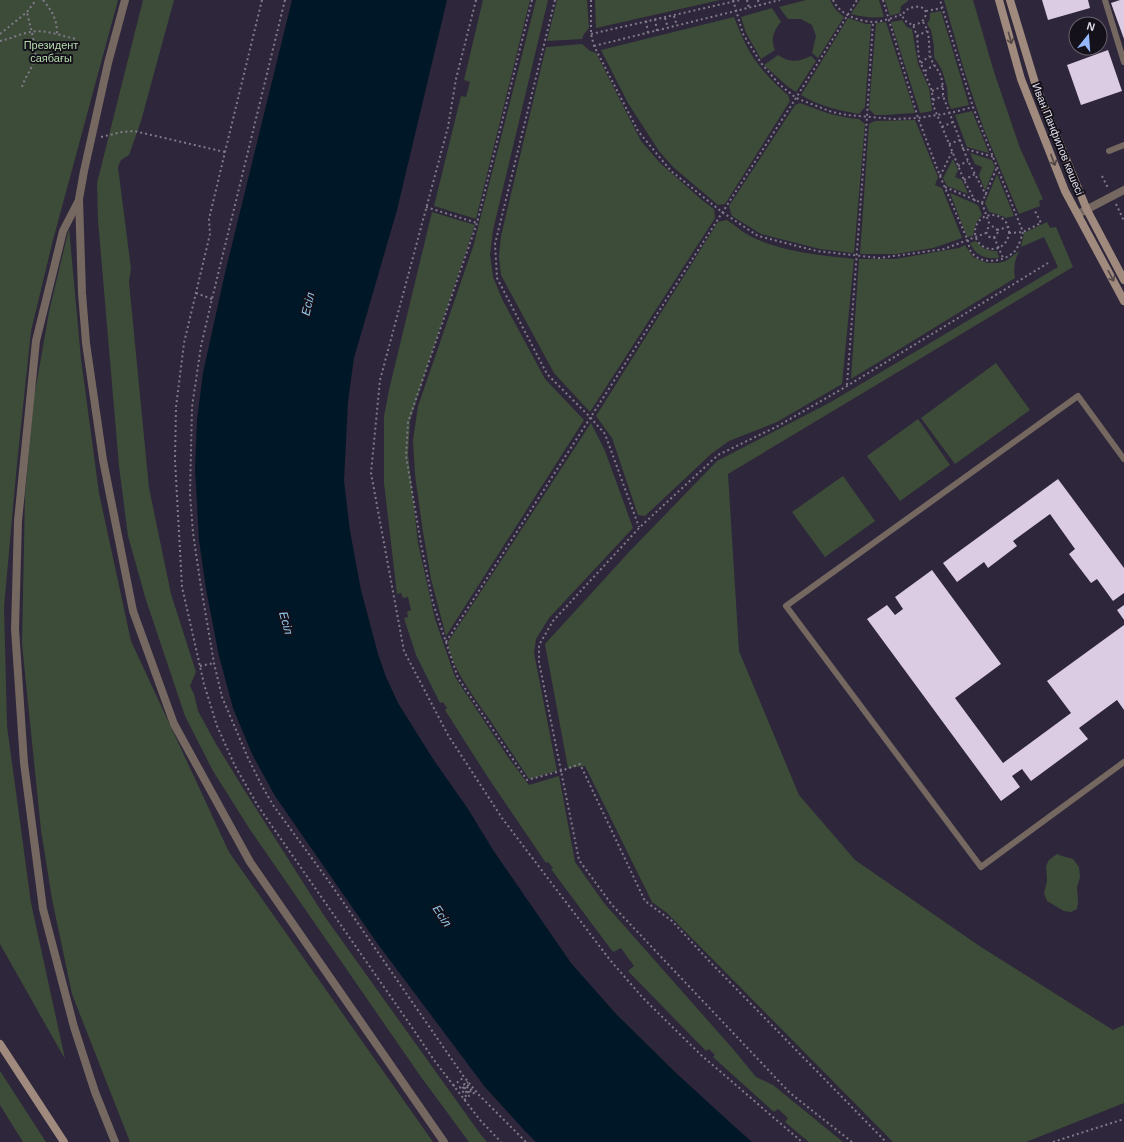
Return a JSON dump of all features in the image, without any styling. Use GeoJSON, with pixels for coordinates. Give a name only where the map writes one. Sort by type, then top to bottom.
{"type":"FeatureCollection","features":[{"type":"Feature","properties":{"kind":"street"},"geometry":{"type":"LineString","coordinates":[[125,0],[108,63],[79,199],[85,336],[103,460],[133,611],[174,724],[250,862],[444,1142]]}},
{"type":"Feature","properties":{"kind":"street","name":"Иван Панфилов көшесі"},"geometry":{"type":"LineString","coordinates":[[1000,0],[1021,79],[1065,191],[1124,301]]}},
{"type":"Feature","properties":{"kind":"street","name":"Иван Панфилов көшесі"},"geometry":{"type":"LineString","coordinates":[[1010,0],[1036,86],[1087,210],[1124,280]]}},
{"type":"Feature","properties":{"kind":"street"},"geometry":{"type":"LineString","coordinates":[[1078,214],[1124,190]]}},
{"type":"Feature","properties":{"kind":"street"},"geometry":{"type":"LineString","coordinates":[[79,199],[63,231],[36,341],[18,521],[15,629],[24,763],[43,909],[74,1027],[95,1092],[115,1142]]}},
{"type":"Feature","properties":{"kind":"street"},"geometry":{"type":"LineString","coordinates":[[0,1044],[64,1142]]}},
{"type":"Feature","properties":{"kind":"lane"},"geometry":{"type":"LineString","coordinates":[[1106,0],[1124,62]]}},
{"type":"Feature","properties":{"kind":"lane"},"geometry":{"type":"LineString","coordinates":[[1109,151],[1124,145]]}},
{"type":"Feature","properties":{"kind":"lane"},"geometry":{"type":"LineString","coordinates":[[1124,460],[1078,396],[786,606],[981,867],[1124,762]]}},
{"type":"Feature","properties":{"kind":"path"},"geometry":{"type":"LineString","coordinates":[[0,34],[27,12],[36,0]]}},
{"type":"Feature","properties":{"kind":"path"},"geometry":{"type":"LineString","coordinates":[[43,0],[54,16],[58,34]]}},
{"type":"Feature","properties":{"kind":"path"},"geometry":{"type":"LineString","coordinates":[[262,0],[225,152],[210,219],[210,234],[184,343],[176,408],[175,460],[182,587],[204,684],[217,726],[234,766],[258,806],[396,1003],[434,1060],[480,1120],[501,1142]]}},
{"type":"Feature","properties":{"kind":"path"},"geometry":{"type":"LineString","coordinates":[[285,0],[201,346],[192,407],[190,494],[193,533],[214,663],[222,697],[248,758],[273,805],[335,890],[464,1077],[479,1095],[526,1142]]}},
{"type":"Feature","properties":{"kind":"path"},"geometry":{"type":"LineString","coordinates":[[476,0],[456,79],[448,127],[380,380],[371,473],[404,651],[448,734],[502,818],[610,960],[643,998],[701,1055],[802,1142]]}},
{"type":"Feature","properties":{"kind":"path"},"geometry":{"type":"LineString","coordinates":[[532,0],[477,223],[408,422],[406,456],[419,537],[433,603],[458,678],[527,780],[561,771],[580,764],[645,901],[672,921],[886,1142]]}},
{"type":"Feature","properties":{"kind":"path"},"geometry":{"type":"LineString","coordinates":[[555,0],[494,244],[497,278],[547,374],[605,434],[640,527]]}},
{"type":"Feature","properties":{"kind":"path"},"geometry":{"type":"LineString","coordinates":[[591,0],[591,34],[594,46],[638,131],[671,171],[722,212],[758,236],[817,251],[879,258],[944,249],[986,233],[990,226]]}},
{"type":"Feature","properties":{"kind":"path"},"geometry":{"type":"LineString","coordinates":[[591,34],[740,0]]}},
{"type":"Feature","properties":{"kind":"path"},"geometry":{"type":"LineString","coordinates":[[747,0],[749,8]]}},
{"type":"Feature","properties":{"kind":"path"},"geometry":{"type":"LineString","coordinates":[[758,0],[759,5]]}},
{"type":"Feature","properties":{"kind":"path"},"geometry":{"type":"LineString","coordinates":[[594,46],[749,8],[770,1],[780,0]]}},
{"type":"Feature","properties":{"kind":"path"},"geometry":{"type":"LineString","coordinates":[[834,0],[839,9],[847,15],[858,19],[873,22],[903,14]]}},
{"type":"Feature","properties":{"kind":"path"},"geometry":{"type":"LineString","coordinates":[[446,642],[796,98],[857,0]]}},
{"type":"Feature","properties":{"kind":"path"},"geometry":{"type":"LineString","coordinates":[[883,0],[918,118],[940,176],[968,241],[970,251],[976,257],[995,261],[1014,251],[1023,232],[973,107],[940,0]]}},
{"type":"Feature","properties":{"kind":"path"},"geometry":{"type":"LineString","coordinates":[[733,1],[743,34],[761,63],[779,84],[796,98],[832,112],[847,115],[895,119],[938,115],[973,107]]}},
{"type":"Feature","properties":{"kind":"path"},"geometry":{"type":"LineString","coordinates":[[907,5],[904,9],[904,19],[913,25],[918,24],[926,17],[926,11],[923,5],[917,2]]}},
{"type":"Feature","properties":{"kind":"path"},"geometry":{"type":"LineString","coordinates":[[926,11],[942,8]]}},
{"type":"Feature","properties":{"kind":"path"},"geometry":{"type":"LineString","coordinates":[[22,87],[35,57],[27,12]]}},
{"type":"Feature","properties":{"kind":"path"},"geometry":{"type":"LineString","coordinates":[[674,15],[677,26]]}},
{"type":"Feature","properties":{"kind":"path"},"geometry":{"type":"LineString","coordinates":[[665,17],[668,28]]}},
{"type":"Feature","properties":{"kind":"path"},"geometry":{"type":"LineString","coordinates":[[655,20],[657,31]]}},
{"type":"Feature","properties":{"kind":"path"},"geometry":{"type":"LineString","coordinates":[[646,22],[648,33]]}},
{"type":"Feature","properties":{"kind":"path"},"geometry":{"type":"LineString","coordinates":[[847,386],[873,22]]}},
{"type":"Feature","properties":{"kind":"path"},"geometry":{"type":"LineString","coordinates":[[922,22],[928,31],[930,56],[940,75],[943,86],[943,96],[962,148],[986,195]]}},
{"type":"Feature","properties":{"kind":"path"},"geometry":{"type":"LineString","coordinates":[[913,25],[917,36],[919,59],[932,91],[933,105],[964,180],[975,201]]}},
{"type":"Feature","properties":{"kind":"path"},"geometry":{"type":"LineString","coordinates":[[917,36],[928,31]]}},
{"type":"Feature","properties":{"kind":"path"},"geometry":{"type":"LineString","coordinates":[[0,41],[31,32],[46,32],[76,39]]}},
{"type":"Feature","properties":{"kind":"path"},"geometry":{"type":"LineString","coordinates":[[921,62],[930,56]]}},
{"type":"Feature","properties":{"kind":"path"},"geometry":{"type":"LineString","coordinates":[[925,71],[934,65]]}},
{"type":"Feature","properties":{"kind":"path"},"geometry":{"type":"LineString","coordinates":[[932,91],[943,86]]}},
{"type":"Feature","properties":{"kind":"path"},"geometry":{"type":"LineString","coordinates":[[933,100],[943,96]]}},
{"type":"Feature","properties":{"kind":"path"},"geometry":{"type":"LineString","coordinates":[[942,127],[953,122]]}},
{"type":"Feature","properties":{"kind":"path"},"geometry":{"type":"LineString","coordinates":[[92,138],[134,131],[225,152]]}},
{"type":"Feature","properties":{"kind":"path"},"geometry":{"type":"LineString","coordinates":[[949,144],[960,140]]}},
{"type":"Feature","properties":{"kind":"path"},"geometry":{"type":"LineString","coordinates":[[962,148],[994,157]]}},
{"type":"Feature","properties":{"kind":"path"},"geometry":{"type":"LineString","coordinates":[[940,176],[952,151]]}},
{"type":"Feature","properties":{"kind":"path"},"geometry":{"type":"LineString","coordinates":[[958,166],[968,161]]}},
{"type":"Feature","properties":{"kind":"path"},"geometry":{"type":"LineString","coordinates":[[990,226],[982,204],[997,166]]}},
{"type":"Feature","properties":{"kind":"path"},"geometry":{"type":"LineString","coordinates":[[964,180],[975,174]]}},
{"type":"Feature","properties":{"kind":"path"},"geometry":{"type":"LineString","coordinates":[[945,187],[982,204]]}},
{"type":"Feature","properties":{"kind":"path"},"geometry":{"type":"LineString","coordinates":[[426,207],[477,223]]}},
{"type":"Feature","properties":{"kind":"path"},"geometry":{"type":"LineString","coordinates":[[1009,233],[1023,232],[1041,222],[1035,211]]}},
{"type":"Feature","properties":{"kind":"path"},"geometry":{"type":"LineString","coordinates":[[993,215],[1000,217],[1006,222],[1009,233],[1008,239],[999,248],[992,249],[985,247],[976,237],[977,225],[986,216],[993,215]]}},
{"type":"Feature","properties":{"kind":"path"},"geometry":{"type":"LineString","coordinates":[[990,226],[994,226],[998,230]]}},
{"type":"Feature","properties":{"kind":"path"},"geometry":{"type":"LineString","coordinates":[[994,237],[998,230],[1008,227]]}},
{"type":"Feature","properties":{"kind":"path"},"geometry":{"type":"LineString","coordinates":[[986,233],[990,237],[994,237]]}},
{"type":"Feature","properties":{"kind":"path"},"geometry":{"type":"LineString","coordinates":[[994,237],[1003,258]]}},
{"type":"Feature","properties":{"kind":"path"},"geometry":{"type":"LineString","coordinates":[[852,1142],[790,1093],[612,905],[579,860],[539,662],[539,645],[553,621],[640,527],[718,455],[778,426],[847,386],[1048,263]]}},
{"type":"Feature","properties":{"kind":"path"},"geometry":{"type":"LineString","coordinates":[[196,293],[212,299]]}},
{"type":"Feature","properties":{"kind":"path"},"geometry":{"type":"LineString","coordinates":[[200,666],[214,663]]}},
{"type":"Feature","properties":{"kind":"path"},"geometry":{"type":"LineString","coordinates":[[453,1086],[464,1077]]}},
{"type":"Feature","properties":{"kind":"path"},"geometry":{"type":"LineString","coordinates":[[464,1100],[467,1098],[460,1087],[462,1086],[469,1096],[470,1095],[463,1085],[465,1084],[472,1094],[474,1093],[466,1083],[468,1082]]}},
{"type":"Feature","properties":{"kind":"path"},"geometry":{"type":"LineString","coordinates":[[1053,1142],[1124,1119]]}},
{"type":"Feature","properties":{"kind":"green space","name":"Президент саябағы"},"geometry":{"type":"Polygon","coordinates":[[[0,0],[118,0],[53,240],[31,331],[4,607],[7,726],[31,903],[65,1059],[0,944],[0,0]]]}},
{"type":"Feature","properties":{"kind":"green space"},"geometry":{"type":"Polygon","coordinates":[[[143,0],[174,0],[141,121],[129,155],[121,160],[118,167],[131,269],[129,282],[149,488],[171,594],[196,672],[190,686],[194,694],[198,711],[216,744],[325,917],[487,1142],[469,1142],[421,1077],[249,828],[213,771],[185,716],[146,600],[128,536],[119,466],[98,220],[97,183],[143,0]]]}},
{"type":"Feature","properties":{"kind":"green space"},"geometry":{"type":"Polygon","coordinates":[[[483,0],[530,0],[476,219],[434,206],[461,96],[466,97],[470,82],[464,80],[483,0]]]}},
{"type":"Feature","properties":{"kind":"green space"},"geometry":{"type":"Polygon","coordinates":[[[536,0],[548,0],[493,230],[490,255],[493,277],[503,301],[545,379],[584,420],[446,636],[431,579],[423,532],[415,475],[413,440],[418,406],[473,247],[536,0]]]}},
{"type":"Feature","properties":{"kind":"green space"},"geometry":{"type":"Polygon","coordinates":[[[557,0],[587,0],[589,28],[582,39],[547,41],[557,0]]]}},
{"type":"Feature","properties":{"kind":"green space"},"geometry":{"type":"Polygon","coordinates":[[[595,0],[720,0],[596,28],[595,0]]]}},
{"type":"Feature","properties":{"kind":"green space"},"geometry":{"type":"Polygon","coordinates":[[[806,0],[830,0],[835,9],[844,17],[818,58],[812,53],[816,36],[812,25],[801,19],[788,19],[779,7],[806,0]]]}},
{"type":"Feature","properties":{"kind":"green space"},"geometry":{"type":"Polygon","coordinates":[[[860,0],[879,0],[884,17],[868,17],[851,14],[860,0]]]}},
{"type":"Feature","properties":{"kind":"green space"},"geometry":{"type":"Polygon","coordinates":[[[885,0],[908,1],[901,6],[900,13],[890,16],[885,0]]]}},
{"type":"Feature","properties":{"kind":"green space"},"geometry":{"type":"Polygon","coordinates":[[[944,0],[973,0],[994,72],[1020,148],[1043,199],[1039,201],[1040,206],[1019,214],[983,127],[964,70],[944,0]]]}},
{"type":"Feature","properties":{"kind":"green space"},"geometry":{"type":"Polygon","coordinates":[[[772,8],[781,22],[776,28],[773,38],[775,50],[761,59],[746,33],[741,17],[772,8]]]}},
{"type":"Feature","properties":{"kind":"green space"},"geometry":{"type":"Polygon","coordinates":[[[941,11],[969,105],[951,109],[942,70],[934,57],[934,46],[931,30],[927,24],[930,19],[930,13],[941,11]]]}},
{"type":"Feature","properties":{"kind":"green space"},"geometry":{"type":"Polygon","coordinates":[[[734,17],[750,53],[771,79],[788,95],[790,101],[725,204],[718,205],[673,167],[659,151],[628,103],[601,50],[734,17]]]}},
{"type":"Feature","properties":{"kind":"green space"},"geometry":{"type":"Polygon","coordinates":[[[848,18],[866,24],[871,24],[865,107],[859,114],[822,105],[801,95],[848,18]]]}},
{"type":"Feature","properties":{"kind":"green space"},"geometry":{"type":"Polygon","coordinates":[[[902,20],[907,27],[912,29],[918,64],[929,88],[932,111],[920,113],[891,22],[902,20]]]}},
{"type":"Feature","properties":{"kind":"green space"},"geometry":{"type":"Polygon","coordinates":[[[886,22],[915,113],[875,115],[869,109],[876,23],[886,22]]]}},
{"type":"Feature","properties":{"kind":"green space"},"geometry":{"type":"Polygon","coordinates":[[[582,44],[590,51],[596,53],[641,141],[660,163],[714,209],[715,218],[590,412],[554,373],[501,275],[499,256],[501,236],[546,47],[582,44]]]}},
{"type":"Feature","properties":{"kind":"green space"},"geometry":{"type":"Polygon","coordinates":[[[778,55],[794,61],[802,60],[811,56],[816,61],[796,92],[787,86],[764,65],[778,55]]]}},
{"type":"Feature","properties":{"kind":"green space"},"geometry":{"type":"Polygon","coordinates":[[[800,103],[830,114],[859,119],[865,124],[854,253],[820,249],[761,234],[732,216],[729,206],[795,105],[800,103]]]}},
{"type":"Feature","properties":{"kind":"green space"},"geometry":{"type":"Polygon","coordinates":[[[972,111],[989,153],[967,147],[955,115],[972,111]]]}},
{"type":"Feature","properties":{"kind":"green space"},"geometry":{"type":"Polygon","coordinates":[[[915,120],[938,177],[935,185],[942,188],[962,238],[933,248],[896,254],[860,254],[869,124],[875,121],[915,120]]]}},
{"type":"Feature","properties":{"kind":"green space"},"geometry":{"type":"Polygon","coordinates":[[[970,153],[992,160],[995,167],[985,191],[979,175],[982,167],[975,164],[970,153]]]}},
{"type":"Feature","properties":{"kind":"green space"},"geometry":{"type":"Polygon","coordinates":[[[953,159],[958,170],[955,177],[962,180],[968,194],[947,186],[943,178],[953,159]]]}},
{"type":"Feature","properties":{"kind":"green space"},"geometry":{"type":"Polygon","coordinates":[[[997,174],[1014,216],[1006,218],[989,212],[985,203],[997,174]]]}},
{"type":"Feature","properties":{"kind":"green space"},"geometry":{"type":"Polygon","coordinates":[[[950,193],[978,205],[982,215],[976,223],[973,236],[967,237],[950,193]]]}},
{"type":"Feature","properties":{"kind":"green space"},"geometry":{"type":"Polygon","coordinates":[[[432,212],[475,225],[410,421],[408,454],[418,543],[435,619],[455,677],[508,757],[529,785],[559,776],[575,862],[604,903],[756,1077],[773,1085],[843,1142],[809,1142],[785,1122],[788,1118],[778,1109],[774,1112],[713,1057],[715,1055],[709,1049],[706,1051],[628,971],[634,966],[621,948],[613,952],[551,869],[553,868],[548,862],[546,863],[487,776],[445,710],[447,708],[443,702],[440,703],[416,655],[404,618],[408,617],[407,612],[411,610],[408,597],[403,598],[401,593],[397,594],[384,483],[384,416],[432,212]]]}},
{"type":"Feature","properties":{"kind":"green space"},"geometry":{"type":"Polygon","coordinates":[[[727,220],[744,233],[775,246],[801,252],[854,259],[842,384],[777,422],[729,441],[711,454],[645,516],[638,515],[612,438],[596,416],[718,222],[727,220]]]}},
{"type":"Feature","properties":{"kind":"green space"},"geometry":{"type":"Polygon","coordinates":[[[1047,222],[1050,228],[1056,227],[1073,267],[728,474],[739,651],[799,795],[855,860],[981,947],[1113,1030],[1124,1025],[1124,1103],[1026,1142],[893,1142],[667,913],[652,902],[585,766],[568,768],[545,644],[630,551],[717,461],[829,403],[1058,267],[1044,237],[1021,247],[1024,233],[1047,222]]]}},
{"type":"Feature","properties":{"kind":"green space"},"geometry":{"type":"Polygon","coordinates":[[[69,228],[81,359],[99,493],[131,641],[229,852],[433,1142],[130,1142],[72,994],[52,899],[41,830],[22,644],[25,495],[34,398],[49,312],[69,228]]]}},
{"type":"Feature","properties":{"kind":"green space"},"geometry":{"type":"Polygon","coordinates":[[[976,241],[985,249],[997,251],[999,258],[989,258],[978,254],[970,243],[976,241]]]}},
{"type":"Feature","properties":{"kind":"green space"},"geometry":{"type":"Polygon","coordinates":[[[965,245],[973,257],[987,263],[1006,261],[1019,251],[1015,264],[1015,278],[851,379],[859,259],[895,259],[959,248],[965,245]]]}},
{"type":"Feature","properties":{"kind":"green space"},"geometry":{"type":"Polygon","coordinates":[[[996,363],[1030,410],[955,464],[921,418],[996,363]]]}},
{"type":"Feature","properties":{"kind":"green space"},"geometry":{"type":"Polygon","coordinates":[[[918,419],[950,465],[900,501],[867,456],[918,419]]]}},
{"type":"Feature","properties":{"kind":"green space"},"geometry":{"type":"Polygon","coordinates":[[[591,423],[605,451],[633,528],[549,618],[536,639],[534,653],[557,771],[529,779],[458,672],[453,662],[448,642],[591,423]]]}},
{"type":"Feature","properties":{"kind":"green space"},"geometry":{"type":"Polygon","coordinates":[[[843,476],[875,521],[825,557],[792,512],[843,476]]]}},
{"type":"Feature","properties":{"kind":"green space"},"geometry":{"type":"Polygon","coordinates":[[[1057,854],[1073,859],[1079,867],[1080,877],[1077,887],[1077,909],[1071,912],[1064,911],[1047,901],[1044,893],[1047,881],[1046,866],[1049,860],[1057,854]]]}},
{"type":"Feature","properties":{"kind":"green space"},"geometry":{"type":"Polygon","coordinates":[[[0,1071],[46,1142],[23,1142],[0,1105],[0,1071]]]}},
{"type":"Feature","properties":{"kind":"water","name":"Есіл"},"geometry":{"type":"Polygon","coordinates":[[[292,0],[447,0],[397,210],[354,358],[348,401],[344,481],[350,531],[361,590],[378,654],[386,677],[398,703],[433,759],[468,809],[493,850],[571,963],[616,1014],[676,1073],[752,1142],[536,1142],[485,1087],[377,943],[275,796],[252,754],[233,708],[219,656],[206,589],[199,540],[195,469],[197,420],[203,373],[225,273],[292,0]]]}},
{"type":"Feature","properties":{"kind":"building"},"geometry":{"type":"Polygon","coordinates":[[[1042,0],[1088,0],[1090,8],[1048,20],[1042,0]]]}},
{"type":"Feature","properties":{"kind":"building"},"geometry":{"type":"Polygon","coordinates":[[[1124,0],[1124,39],[1111,3],[1124,0]]]}},
{"type":"Feature","properties":{"kind":"building"},"geometry":{"type":"Polygon","coordinates":[[[1108,50],[1122,91],[1081,105],[1067,65],[1092,56],[1108,56],[1108,50]]]}},
{"type":"Feature","properties":{"kind":"building"},"geometry":{"type":"Polygon","coordinates":[[[1058,479],[1124,568],[1124,593],[1113,601],[1097,579],[1091,583],[1069,554],[1075,549],[1050,514],[1013,541],[1017,546],[988,568],[984,562],[957,582],[943,563],[1058,479]]]}},
{"type":"Feature","properties":{"kind":"building"},"geometry":{"type":"Polygon","coordinates":[[[932,570],[1001,664],[955,698],[1003,763],[1071,713],[1047,681],[1124,625],[1124,710],[1117,700],[1079,728],[1088,739],[1031,781],[1022,769],[1012,776],[1020,787],[1001,801],[867,619],[887,605],[895,615],[903,609],[895,597],[932,570]]]}},
{"type":"Feature","properties":{"kind":"building"},"geometry":{"type":"Polygon","coordinates":[[[1124,605],[1124,620],[1117,610],[1124,605]]]}}]}
